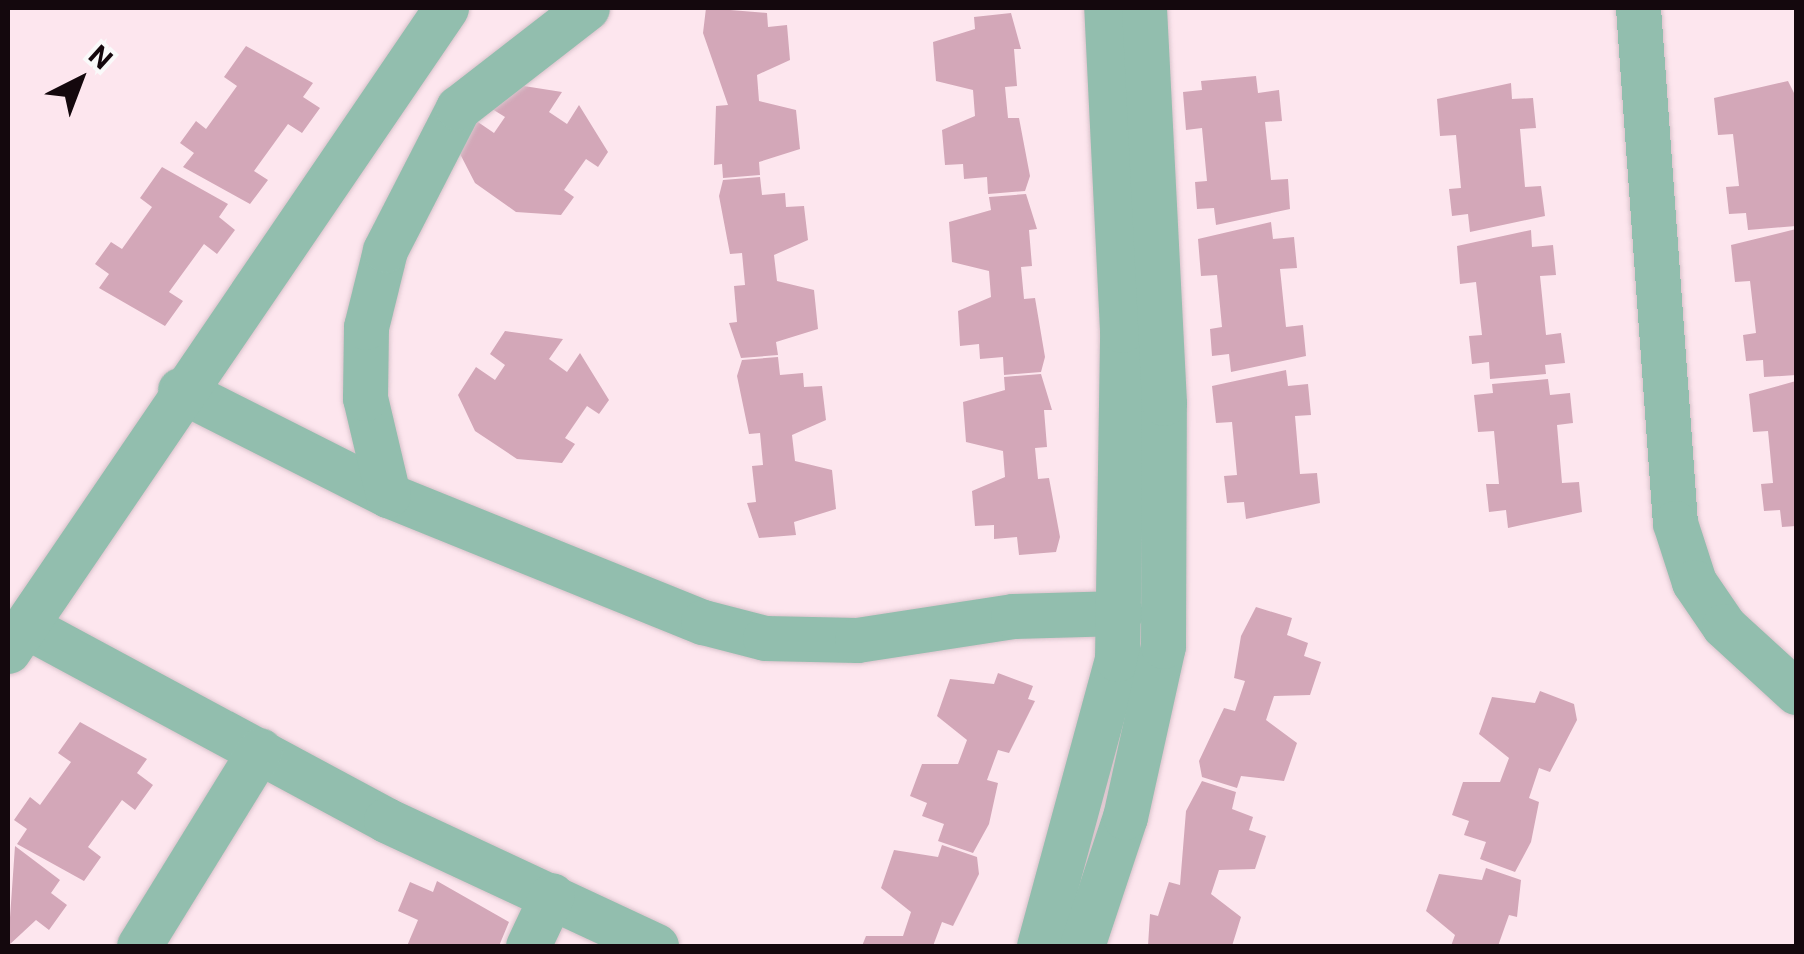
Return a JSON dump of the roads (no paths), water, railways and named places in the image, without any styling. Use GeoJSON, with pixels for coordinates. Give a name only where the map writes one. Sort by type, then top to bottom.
{"type":"FeatureCollection","features":[{"type":"Feature","properties":{"kind":"street"},"geometry":{"type":"LineString","coordinates":[[446,8],[180,390],[17,639],[260,750],[656,946]]}},
{"type":"Feature","properties":{"kind":"street"},"geometry":{"type":"LineString","coordinates":[[388,495],[365,398],[366,326],[385,250],[458,108],[588,8]]}},
{"type":"Feature","properties":{"kind":"street"},"geometry":{"type":"LineString","coordinates":[[1038,946],[1096,760],[1120,613],[1122,330],[1106,8]]}},
{"type":"Feature","properties":{"kind":"street"},"geometry":{"type":"LineString","coordinates":[[1082,946],[1125,817],[1164,627],[1164,403],[1144,8]]}},
{"type":"Feature","properties":{"kind":"street"},"geometry":{"type":"LineString","coordinates":[[1638,8],[1675,523],[1694,582],[1724,626],[1796,692]]}},
{"type":"Feature","properties":{"kind":"street"},"geometry":{"type":"LineString","coordinates":[[180,390],[388,495],[703,622],[766,638],[857,640],[1013,616],[1120,613]]}},
{"type":"Feature","properties":{"kind":"street"},"geometry":{"type":"LineString","coordinates":[[139,946],[260,750]]}},
{"type":"Feature","properties":{"kind":"street"},"geometry":{"type":"LineString","coordinates":[[528,946],[552,895]]}}]}
